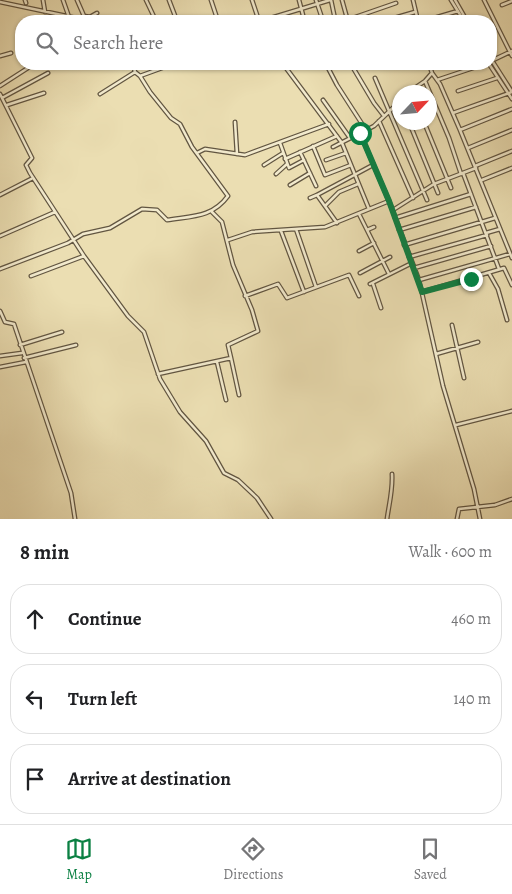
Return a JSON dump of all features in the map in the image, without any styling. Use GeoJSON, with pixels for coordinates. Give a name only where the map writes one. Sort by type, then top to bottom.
{"type":"FeatureCollection","features":[{"type":"Feature","properties":{"kind":"street"},"geometry":{"type":"LineString","coordinates":[[43,0],[44,12]]}},
{"type":"Feature","properties":{"kind":"street"},"geometry":{"type":"LineString","coordinates":[[63,0],[68,15]]}},
{"type":"Feature","properties":{"kind":"street"},"geometry":{"type":"LineString","coordinates":[[78,0],[84,15]]}},
{"type":"Feature","properties":{"kind":"street"},"geometry":{"type":"LineString","coordinates":[[146,0],[153,15]]}},
{"type":"Feature","properties":{"kind":"street"},"geometry":{"type":"LineString","coordinates":[[168,0],[174,15]]}},
{"type":"Feature","properties":{"kind":"street"},"geometry":{"type":"LineString","coordinates":[[211,0],[216,15]]}},
{"type":"Feature","properties":{"kind":"street"},"geometry":{"type":"LineString","coordinates":[[252,0],[258,15]]}},
{"type":"Feature","properties":{"kind":"street"},"geometry":{"type":"LineString","coordinates":[[299,0],[303,15]]}},
{"type":"Feature","properties":{"kind":"street"},"geometry":{"type":"LineString","coordinates":[[279,15],[317,2],[331,0],[334,15]]}},
{"type":"Feature","properties":{"kind":"street"},"geometry":{"type":"LineString","coordinates":[[342,0],[347,15]]}},
{"type":"Feature","properties":{"kind":"street"},"geometry":{"type":"LineString","coordinates":[[413,0],[417,15]]}},
{"type":"Feature","properties":{"kind":"street"},"geometry":{"type":"LineString","coordinates":[[453,0],[461,15]]}},
{"type":"Feature","properties":{"kind":"street"},"geometry":{"type":"LineString","coordinates":[[453,0],[462,15]]}},
{"type":"Feature","properties":{"kind":"street"},"geometry":{"type":"LineString","coordinates":[[484,0],[492,15]]}},
{"type":"Feature","properties":{"kind":"street"},"geometry":{"type":"LineString","coordinates":[[502,5],[509,1]]}},
{"type":"Feature","properties":{"kind":"street"},"geometry":{"type":"LineString","coordinates":[[0,2],[59,15]]}},
{"type":"Feature","properties":{"kind":"street"},"geometry":{"type":"LineString","coordinates":[[317,2],[321,15]]}},
{"type":"Feature","properties":{"kind":"street"},"geometry":{"type":"LineString","coordinates":[[358,15],[396,3]]}},
{"type":"Feature","properties":{"kind":"street"},"geometry":{"type":"LineString","coordinates":[[444,15],[458,11]]}},
{"type":"Feature","properties":{"kind":"street"},"geometry":{"type":"LineString","coordinates":[[405,15],[416,12]]}},
{"type":"Feature","properties":{"kind":"street"},"geometry":{"type":"LineString","coordinates":[[88,15],[97,13]]}},
{"type":"Feature","properties":{"kind":"street"},"geometry":{"type":"LineString","coordinates":[[497,26],[511,53],[497,59]]}},
{"type":"Feature","properties":{"kind":"street"},"geometry":{"type":"LineString","coordinates":[[0,56],[11,53]]}},
{"type":"Feature","properties":{"kind":"street"},"geometry":{"type":"LineString","coordinates":[[0,86],[25,70]]}},
{"type":"Feature","properties":{"kind":"street"},"geometry":{"type":"LineString","coordinates":[[140,76],[156,70]]}},
{"type":"Feature","properties":{"kind":"street"},"geometry":{"type":"LineString","coordinates":[[287,70],[306,98],[329,124],[342,143],[369,209]]}},
{"type":"Feature","properties":{"kind":"street"},"geometry":{"type":"LineString","coordinates":[[329,70],[366,130]]}},
{"type":"Feature","properties":{"kind":"street"},"geometry":{"type":"LineString","coordinates":[[354,70],[384,116]]}},
{"type":"Feature","properties":{"kind":"street"},"geometry":{"type":"LineString","coordinates":[[431,70],[453,113],[482,180],[495,218],[512,258]]}},
{"type":"Feature","properties":{"kind":"street"},"geometry":{"type":"LineString","coordinates":[[437,80],[467,70]]}},
{"type":"Feature","properties":{"kind":"street"},"geometry":{"type":"LineString","coordinates":[[494,70],[496,78],[511,93]]}},
{"type":"Feature","properties":{"kind":"street"},"geometry":{"type":"LineString","coordinates":[[497,70],[511,93],[512,99]]}},
{"type":"Feature","properties":{"kind":"street"},"geometry":{"type":"LineString","coordinates":[[0,269],[84,234],[110,228],[142,209],[157,210],[167,220],[212,212],[228,196],[197,153],[180,124],[171,118],[135,72],[100,94]]}},
{"type":"Feature","properties":{"kind":"street"},"geometry":{"type":"LineString","coordinates":[[48,73],[1,96],[32,158],[26,165],[84,256],[128,316],[144,332],[158,374],[180,412],[206,442],[224,473],[244,486],[257,498],[271,519]]}},
{"type":"Feature","properties":{"kind":"street"},"geometry":{"type":"LineString","coordinates":[[420,85],[432,73]]}},
{"type":"Feature","properties":{"kind":"street"},"geometry":{"type":"LineString","coordinates":[[375,78],[427,200]]}},
{"type":"Feature","properties":{"kind":"street"},"geometry":{"type":"LineString","coordinates":[[458,91],[496,78]]}},
{"type":"Feature","properties":{"kind":"street"},"geometry":{"type":"LineString","coordinates":[[425,81],[499,269]]}},
{"type":"Feature","properties":{"kind":"street"},"geometry":{"type":"LineString","coordinates":[[7,105],[44,93]]}},
{"type":"Feature","properties":{"kind":"street"},"geometry":{"type":"LineString","coordinates":[[453,113],[511,93]]}},
{"type":"Feature","properties":{"kind":"street"},"geometry":{"type":"LineString","coordinates":[[323,100],[350,138]]}},
{"type":"Feature","properties":{"kind":"street"},"geometry":{"type":"LineString","coordinates":[[460,130],[512,109]]}},
{"type":"Feature","properties":{"kind":"street"},"geometry":{"type":"LineString","coordinates":[[333,147],[366,130],[390,110]]}},
{"type":"Feature","properties":{"kind":"street"},"geometry":{"type":"LineString","coordinates":[[379,121],[413,198]]}},
{"type":"Feature","properties":{"kind":"street"},"geometry":{"type":"LineString","coordinates":[[235,122],[236,154]]}},
{"type":"Feature","properties":{"kind":"street"},"geometry":{"type":"LineString","coordinates":[[197,153],[205,149],[249,154],[329,124]]}},
{"type":"Feature","properties":{"kind":"street"},"geometry":{"type":"LineString","coordinates":[[412,130],[438,193]]}},
{"type":"Feature","properties":{"kind":"street"},"geometry":{"type":"LineString","coordinates":[[427,130],[451,188]]}},
{"type":"Feature","properties":{"kind":"street"},"geometry":{"type":"LineString","coordinates":[[468,148],[512,130]]}},
{"type":"Feature","properties":{"kind":"street"},"geometry":{"type":"LineString","coordinates":[[360,133],[393,210],[404,245],[419,280],[443,386],[456,424],[480,519]]}},
{"type":"Feature","properties":{"kind":"street"},"geometry":{"type":"LineString","coordinates":[[285,158],[336,136]]}},
{"type":"Feature","properties":{"kind":"street"},"geometry":{"type":"LineString","coordinates":[[280,143],[290,168],[304,160]]}},
{"type":"Feature","properties":{"kind":"street"},"geometry":{"type":"LineString","coordinates":[[313,146],[324,175],[350,165]]}},
{"type":"Feature","properties":{"kind":"street"},"geometry":{"type":"LineString","coordinates":[[393,210],[434,184],[462,174],[512,151]]}},
{"type":"Feature","properties":{"kind":"street"},"geometry":{"type":"LineString","coordinates":[[300,152],[316,186]]}},
{"type":"Feature","properties":{"kind":"street"},"geometry":{"type":"LineString","coordinates":[[264,165],[283,153]]}},
{"type":"Feature","properties":{"kind":"street"},"geometry":{"type":"LineString","coordinates":[[326,160],[346,153]]}},
{"type":"Feature","properties":{"kind":"street"},"geometry":{"type":"LineString","coordinates":[[276,174],[287,164]]}},
{"type":"Feature","properties":{"kind":"street"},"geometry":{"type":"LineString","coordinates":[[310,198],[373,165]]}},
{"type":"Feature","properties":{"kind":"street"},"geometry":{"type":"LineString","coordinates":[[482,180],[512,168]]}},
{"type":"Feature","properties":{"kind":"street"},"geometry":{"type":"LineString","coordinates":[[290,185],[310,172]]}},
{"type":"Feature","properties":{"kind":"street"},"geometry":{"type":"LineString","coordinates":[[0,195],[33,178]]}},
{"type":"Feature","properties":{"kind":"street"},"geometry":{"type":"LineString","coordinates":[[326,205],[339,192],[358,184]]}},
{"type":"Feature","properties":{"kind":"street"},"geometry":{"type":"LineString","coordinates":[[395,218],[471,194]]}},
{"type":"Feature","properties":{"kind":"street"},"geometry":{"type":"LineString","coordinates":[[316,195],[326,205],[337,223]]}},
{"type":"Feature","properties":{"kind":"street"},"geometry":{"type":"LineString","coordinates":[[228,240],[252,232],[325,228],[389,201]]}},
{"type":"Feature","properties":{"kind":"street"},"geometry":{"type":"LineString","coordinates":[[399,230],[476,207]]}},
{"type":"Feature","properties":{"kind":"street"},"geometry":{"type":"LineString","coordinates":[[0,236],[55,212]]}},
{"type":"Feature","properties":{"kind":"street"},"geometry":{"type":"LineString","coordinates":[[212,212],[222,222],[233,265],[252,310],[258,331],[228,345],[239,395]]}},
{"type":"Feature","properties":{"kind":"street"},"geometry":{"type":"LineString","coordinates":[[359,214],[389,274]]}},
{"type":"Feature","properties":{"kind":"street"},"geometry":{"type":"LineString","coordinates":[[404,245],[495,218]]}},
{"type":"Feature","properties":{"kind":"street"},"geometry":{"type":"LineString","coordinates":[[367,230],[374,227]]}},
{"type":"Feature","properties":{"kind":"street"},"geometry":{"type":"LineString","coordinates":[[296,229],[316,287]]}},
{"type":"Feature","properties":{"kind":"street"},"geometry":{"type":"LineString","coordinates":[[409,257],[500,229]]}},
{"type":"Feature","properties":{"kind":"street"},"geometry":{"type":"LineString","coordinates":[[281,231],[304,292]]}},
{"type":"Feature","properties":{"kind":"street"},"geometry":{"type":"LineString","coordinates":[[359,251],[374,242]]}},
{"type":"Feature","properties":{"kind":"street"},"geometry":{"type":"LineString","coordinates":[[414,268],[491,246]]}},
{"type":"Feature","properties":{"kind":"street"},"geometry":{"type":"LineString","coordinates":[[419,280],[510,254]]}},
{"type":"Feature","properties":{"kind":"street"},"geometry":{"type":"LineString","coordinates":[[31,276],[84,256]]}},
{"type":"Feature","properties":{"kind":"street"},"geometry":{"type":"LineString","coordinates":[[360,273],[390,257]]}},
{"type":"Feature","properties":{"kind":"street"},"geometry":{"type":"LineString","coordinates":[[381,308],[371,284],[412,263]]}},
{"type":"Feature","properties":{"kind":"street"},"geometry":{"type":"LineString","coordinates":[[422,292],[504,268],[512,285]]}},
{"type":"Feature","properties":{"kind":"street"},"geometry":{"type":"LineString","coordinates":[[490,273],[498,289],[507,320]]}},
{"type":"Feature","properties":{"kind":"street"},"geometry":{"type":"LineString","coordinates":[[245,296],[277,284],[286,298],[349,275],[359,296]]}},
{"type":"Feature","properties":{"kind":"street"},"geometry":{"type":"LineString","coordinates":[[0,310],[4,322],[14,324],[71,493],[75,519]]}},
{"type":"Feature","properties":{"kind":"street"},"geometry":{"type":"LineString","coordinates":[[452,325],[464,378]]}},
{"type":"Feature","properties":{"kind":"street"},"geometry":{"type":"LineString","coordinates":[[20,345],[62,332]]}},
{"type":"Feature","properties":{"kind":"street"},"geometry":{"type":"LineString","coordinates":[[436,354],[478,342]]}},
{"type":"Feature","properties":{"kind":"street"},"geometry":{"type":"LineString","coordinates":[[0,368],[76,345]]}},
{"type":"Feature","properties":{"kind":"street"},"geometry":{"type":"LineString","coordinates":[[0,356],[22,352]]}},
{"type":"Feature","properties":{"kind":"street"},"geometry":{"type":"LineString","coordinates":[[158,374],[231,358]]}},
{"type":"Feature","properties":{"kind":"street"},"geometry":{"type":"LineString","coordinates":[[217,362],[226,400]]}},
{"type":"Feature","properties":{"kind":"street"},"geometry":{"type":"LineString","coordinates":[[456,424],[512,411]]}},
{"type":"Feature","properties":{"kind":"street"},"geometry":{"type":"LineString","coordinates":[[387,519],[389,499],[393,489],[392,474]]}},
{"type":"Feature","properties":{"kind":"street"},"geometry":{"type":"LineString","coordinates":[[457,519],[459,509],[478,507],[512,499]]}},
{"type":"Feature","properties":{"kind":"waterway"},"geometry":{"type":"LineString","coordinates":[[458,10],[462,15]]}},
{"type":"Feature","properties":{"kind":"waterway"},"geometry":{"type":"LineString","coordinates":[[495,70],[499,76]]}},
{"type":"Feature","properties":{"kind":"route"},"geometry":{"type":"LineString","coordinates":[[360,133],[389,201],[422,292],[471,279]]}}]}
